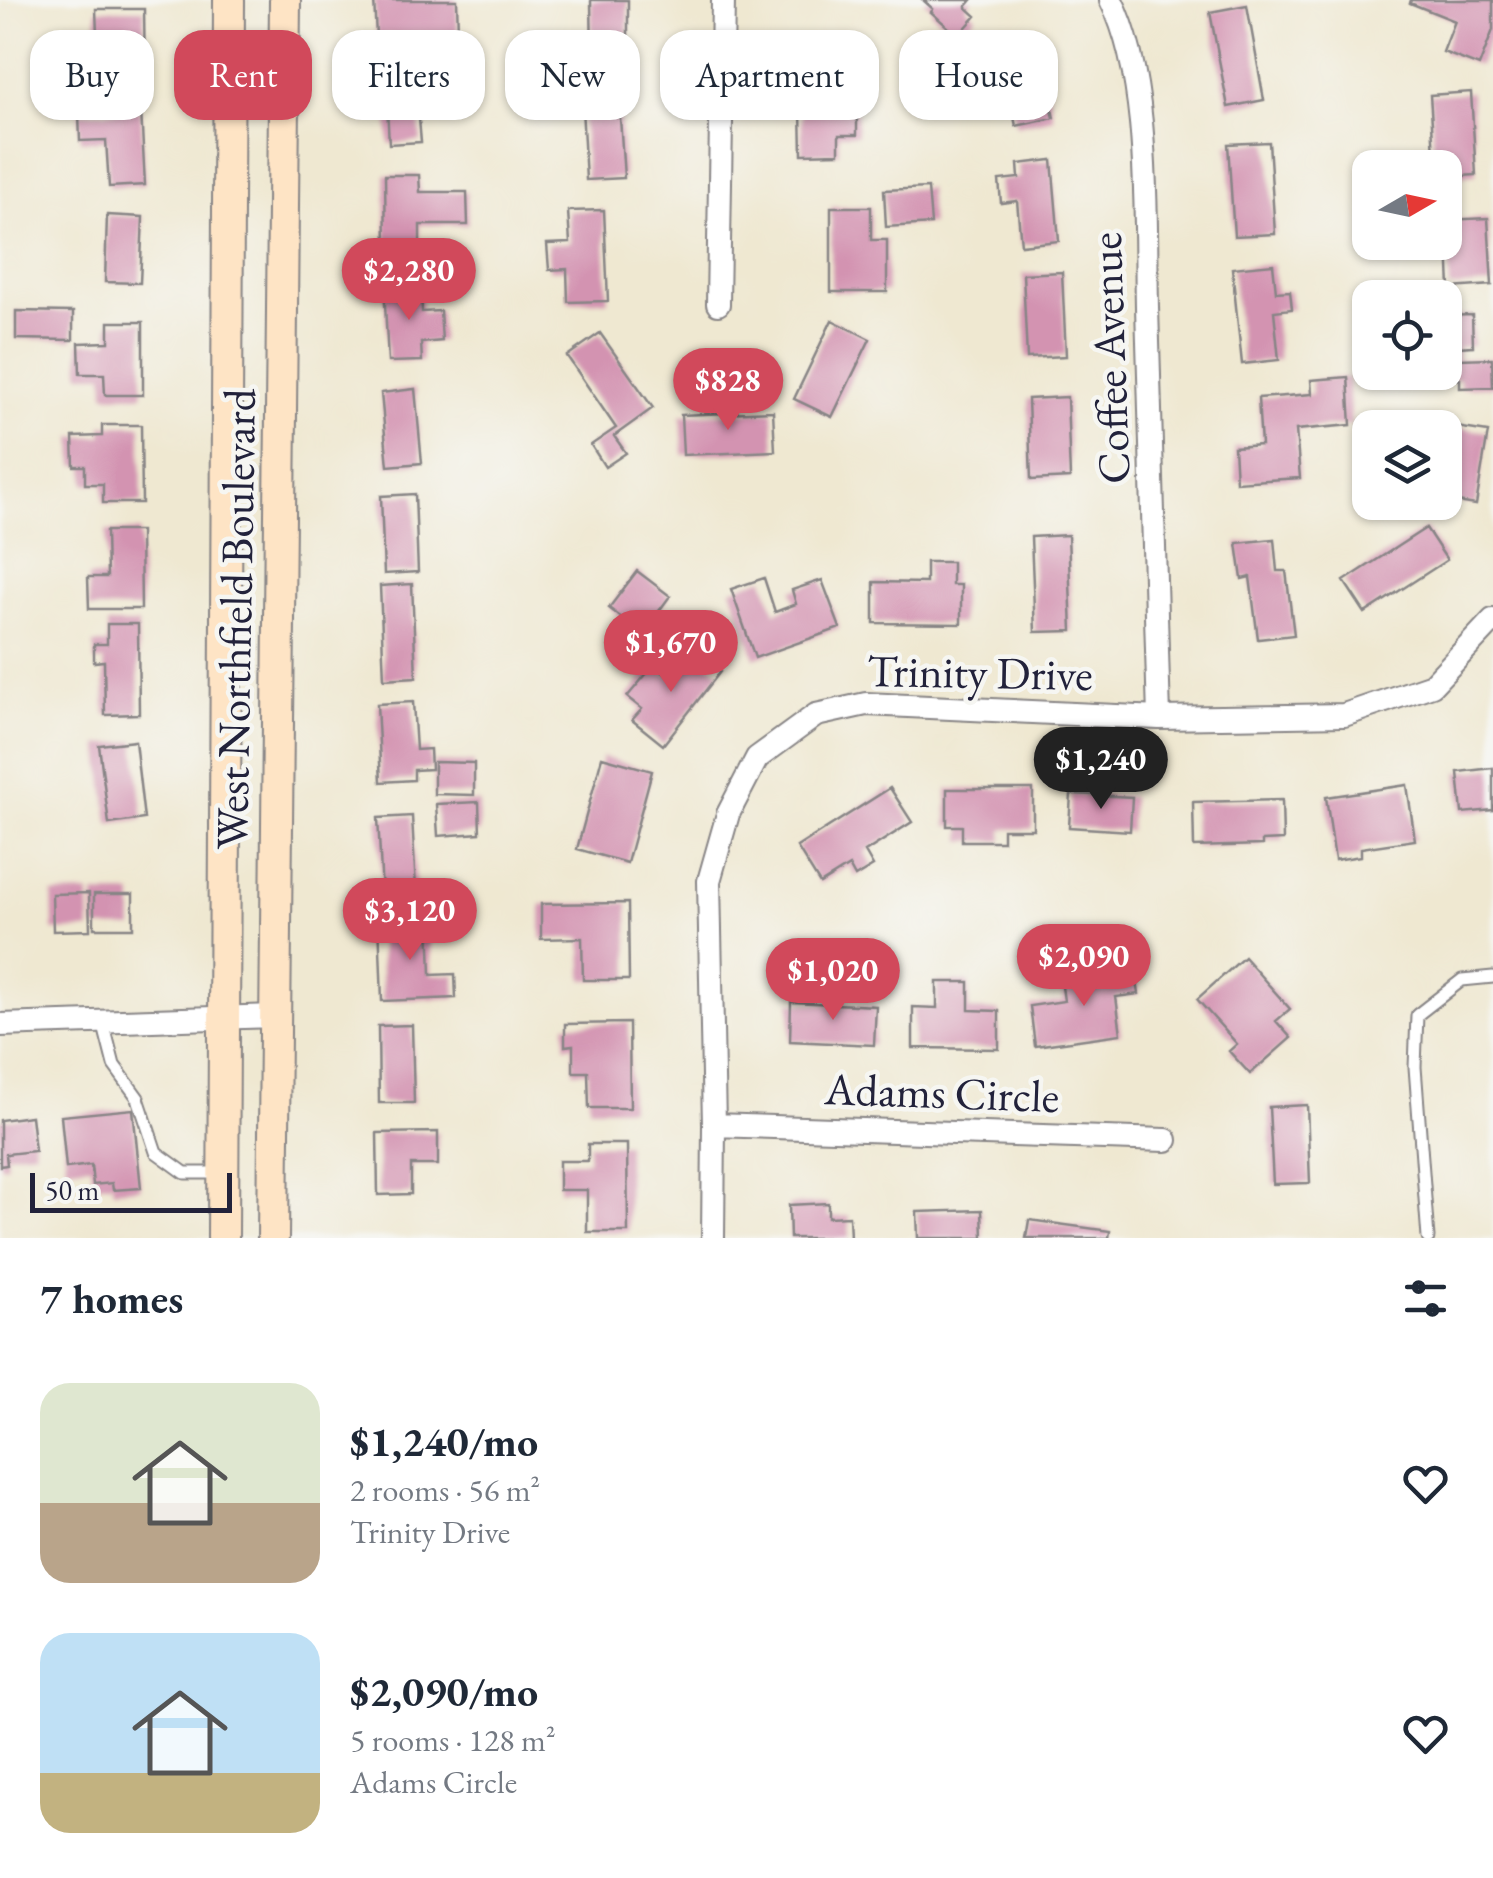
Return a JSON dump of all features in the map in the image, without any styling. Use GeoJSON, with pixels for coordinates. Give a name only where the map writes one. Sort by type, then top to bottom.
{"type":"FeatureCollection","features":[{"type":"Feature","properties":{"kind":"main road","name":"West Northfield Boulevard"},"geometry":{"type":"LineString","coordinates":[[223,1238],[229,0]]}},
{"type":"Feature","properties":{"kind":"main road","name":"West Northfield Boulevard"},"geometry":{"type":"LineString","coordinates":[[273,1238],[285,0]]}},
{"type":"Feature","properties":{"kind":"street"},"geometry":{"type":"LineString","coordinates":[[718,304],[722,0]]}},
{"type":"Feature","properties":{"kind":"street","name":"Coffee Avenue"},"geometry":{"type":"LineString","coordinates":[[1111,0],[1120,18],[1135,78],[1144,178],[1160,718]]}},
{"type":"Feature","properties":{"kind":"street","name":"Trinity Drive"},"geometry":{"type":"LineString","coordinates":[[713,1238],[708,881],[728,814],[756,758],[816,714],[866,704],[1160,718],[1344,714],[1432,684],[1492,625]]}},
{"type":"Feature","properties":{"kind":"street"},"geometry":{"type":"LineString","coordinates":[[0,1026],[276,1016]]}},
{"type":"Feature","properties":{"kind":"street","name":"Adams Circle"},"geometry":{"type":"LineString","coordinates":[[714,1125],[1166,1140]]}},
{"type":"Feature","properties":{"kind":"lane"},"geometry":{"type":"LineString","coordinates":[[1428,1238],[1415,1067],[1417,1015],[1462,980],[1493,978]]}},
{"type":"Feature","properties":{"kind":"lane"},"geometry":{"type":"LineString","coordinates":[[103,1022],[114,1066],[138,1098],[156,1152],[185,1174],[223,1173]]}},
{"type":"Feature","properties":{"kind":"building"},"geometry":{"type":"Polygon","coordinates":[[[374,0],[457,0],[458,30],[376,30],[374,0]]]}},
{"type":"Feature","properties":{"kind":"building"},"geometry":{"type":"Polygon","coordinates":[[[591,0],[628,0],[628,30],[592,30],[591,0]]]}},
{"type":"Feature","properties":{"kind":"building"},"geometry":{"type":"Polygon","coordinates":[[[923,0],[972,0],[966,7],[976,16],[963,30],[951,30],[931,12],[933,9],[923,0]]]}},
{"type":"Feature","properties":{"kind":"building"},"geometry":{"type":"Polygon","coordinates":[[[1493,0],[1493,30],[1479,66],[1443,52],[1455,21],[1410,3],[1493,0]]]}},
{"type":"Feature","properties":{"kind":"building"},"geometry":{"type":"Polygon","coordinates":[[[1247,5],[1264,100],[1228,107],[1210,12],[1247,5]]]}},
{"type":"Feature","properties":{"kind":"building"},"geometry":{"type":"Polygon","coordinates":[[[96,9],[144,9],[144,30],[97,30],[96,9]]]}},
{"type":"Feature","properties":{"kind":"building"},"geometry":{"type":"Polygon","coordinates":[[[1471,92],[1476,175],[1462,176],[1462,150],[1434,150],[1430,95],[1471,92]]]}},
{"type":"Feature","properties":{"kind":"building"},"geometry":{"type":"Polygon","coordinates":[[[79,120],[142,120],[145,185],[109,187],[106,140],[80,141],[79,120]]]}},
{"type":"Feature","properties":{"kind":"building"},"geometry":{"type":"Polygon","coordinates":[[[388,120],[419,120],[421,142],[389,144],[388,120]]]}},
{"type":"Feature","properties":{"kind":"building"},"geometry":{"type":"Polygon","coordinates":[[[583,120],[620,120],[624,178],[586,180],[583,120]]]}},
{"type":"Feature","properties":{"kind":"building"},"geometry":{"type":"Polygon","coordinates":[[[801,120],[857,120],[857,135],[839,135],[839,153],[802,154],[801,120]]]}},
{"type":"Feature","properties":{"kind":"building"},"geometry":{"type":"Polygon","coordinates":[[[1015,120],[1044,120],[1016,126],[1015,120]]]}},
{"type":"Feature","properties":{"kind":"building"},"geometry":{"type":"Polygon","coordinates":[[[1269,142],[1275,234],[1234,236],[1228,144],[1269,142]]]}},
{"type":"Feature","properties":{"kind":"building"},"geometry":{"type":"Polygon","coordinates":[[[1052,160],[1059,241],[1021,245],[1017,201],[1001,203],[999,180],[1019,178],[1018,164],[1052,160]]]}},
{"type":"Feature","properties":{"kind":"building"},"geometry":{"type":"Polygon","coordinates":[[[385,175],[419,175],[420,192],[467,192],[468,225],[420,225],[420,250],[386,251],[385,175]]]}},
{"type":"Feature","properties":{"kind":"building"},"geometry":{"type":"Polygon","coordinates":[[[928,188],[931,224],[886,227],[884,190],[928,188]]]}},
{"type":"Feature","properties":{"kind":"building"},"geometry":{"type":"Polygon","coordinates":[[[831,207],[871,207],[871,240],[887,240],[887,292],[831,292],[831,207]]]}},
{"type":"Feature","properties":{"kind":"building"},"geometry":{"type":"Polygon","coordinates":[[[604,210],[608,301],[568,302],[567,269],[549,270],[547,244],[570,243],[568,211],[604,210]]]}},
{"type":"Feature","properties":{"kind":"building"},"geometry":{"type":"Polygon","coordinates":[[[107,215],[143,217],[140,283],[105,282],[107,215]]]}},
{"type":"Feature","properties":{"kind":"building"},"geometry":{"type":"Polygon","coordinates":[[[1488,218],[1492,285],[1462,287],[1462,280],[1450,280],[1449,260],[1462,260],[1462,219],[1488,218]]]}},
{"type":"Feature","properties":{"kind":"building"},"geometry":{"type":"Polygon","coordinates":[[[1273,264],[1276,292],[1290,291],[1292,309],[1274,311],[1279,360],[1242,364],[1232,268],[1273,264]]]}},
{"type":"Feature","properties":{"kind":"building"},"geometry":{"type":"Polygon","coordinates":[[[1062,272],[1066,356],[1027,358],[1023,274],[1062,272]]]}},
{"type":"Feature","properties":{"kind":"building"},"geometry":{"type":"Polygon","coordinates":[[[421,282],[422,312],[440,311],[442,341],[421,343],[422,361],[388,362],[384,284],[421,282]]]}},
{"type":"Feature","properties":{"kind":"building"},"geometry":{"type":"Polygon","coordinates":[[[16,311],[73,312],[73,340],[16,339],[16,311]]]}},
{"type":"Feature","properties":{"kind":"building"},"geometry":{"type":"Polygon","coordinates":[[[1462,315],[1472,315],[1473,346],[1462,347],[1462,315]]]}},
{"type":"Feature","properties":{"kind":"building"},"geometry":{"type":"Polygon","coordinates":[[[832,320],[870,339],[832,417],[794,399],[832,320]]]}},
{"type":"Feature","properties":{"kind":"building"},"geometry":{"type":"Polygon","coordinates":[[[109,322],[143,322],[143,395],[105,395],[104,374],[80,374],[79,343],[109,342],[109,322]]]}},
{"type":"Feature","properties":{"kind":"building"},"geometry":{"type":"Polygon","coordinates":[[[600,333],[653,408],[614,436],[626,453],[605,467],[591,445],[616,428],[567,356],[600,333]]]}},
{"type":"Feature","properties":{"kind":"building"},"geometry":{"type":"Polygon","coordinates":[[[1492,358],[1493,387],[1462,388],[1462,359],[1492,358]]]}},
{"type":"Feature","properties":{"kind":"building"},"geometry":{"type":"Polygon","coordinates":[[[1348,377],[1351,425],[1296,430],[1300,478],[1236,482],[1234,447],[1261,445],[1258,398],[1312,394],[1311,380],[1348,377]]]}},
{"type":"Feature","properties":{"kind":"building"},"geometry":{"type":"Polygon","coordinates":[[[415,389],[422,463],[388,466],[381,393],[415,389]]]}},
{"type":"Feature","properties":{"kind":"building"},"geometry":{"type":"Polygon","coordinates":[[[1067,397],[1070,478],[1031,480],[1028,399],[1067,397]]]}},
{"type":"Feature","properties":{"kind":"building"},"geometry":{"type":"Polygon","coordinates":[[[773,411],[775,451],[683,455],[681,415],[773,411]]]}},
{"type":"Feature","properties":{"kind":"building"},"geometry":{"type":"Polygon","coordinates":[[[102,425],[141,425],[142,503],[103,503],[103,484],[85,484],[85,466],[74,466],[73,437],[102,436],[102,425]]]}},
{"type":"Feature","properties":{"kind":"building"},"geometry":{"type":"Polygon","coordinates":[[[1462,428],[1488,432],[1476,505],[1462,503],[1462,428]]]}},
{"type":"Feature","properties":{"kind":"building"},"geometry":{"type":"Polygon","coordinates":[[[415,494],[418,572],[384,574],[381,496],[415,494]]]}},
{"type":"Feature","properties":{"kind":"building"},"geometry":{"type":"Polygon","coordinates":[[[1426,528],[1447,560],[1365,613],[1344,581],[1426,528]]]}},
{"type":"Feature","properties":{"kind":"building"},"geometry":{"type":"Polygon","coordinates":[[[106,531],[140,531],[141,609],[89,609],[88,577],[107,577],[106,531]]]}},
{"type":"Feature","properties":{"kind":"building"},"geometry":{"type":"Polygon","coordinates":[[[1068,535],[1072,631],[1035,632],[1031,537],[1068,535]]]}},
{"type":"Feature","properties":{"kind":"building"},"geometry":{"type":"Polygon","coordinates":[[[1274,539],[1277,571],[1286,571],[1294,635],[1258,639],[1250,577],[1242,579],[1237,543],[1274,539]]]}},
{"type":"Feature","properties":{"kind":"building"},"geometry":{"type":"Polygon","coordinates":[[[926,562],[952,562],[952,585],[961,585],[961,624],[874,623],[874,582],[926,583],[926,562]]]}},
{"type":"Feature","properties":{"kind":"building"},"geometry":{"type":"Polygon","coordinates":[[[637,571],[670,596],[642,634],[609,608],[637,571]]]}},
{"type":"Feature","properties":{"kind":"building"},"geometry":{"type":"Polygon","coordinates":[[[764,578],[775,612],[796,604],[792,590],[822,580],[840,628],[755,658],[731,589],[764,578]]]}},
{"type":"Feature","properties":{"kind":"building"},"geometry":{"type":"Polygon","coordinates":[[[412,584],[416,677],[384,679],[380,586],[412,584]]]}},
{"type":"Feature","properties":{"kind":"building"},"geometry":{"type":"Polygon","coordinates":[[[107,624],[138,624],[139,714],[105,715],[104,661],[94,662],[94,644],[107,644],[107,624]]]}},
{"type":"Feature","properties":{"kind":"building"},"geometry":{"type":"Polygon","coordinates":[[[689,648],[720,672],[663,745],[632,720],[642,709],[627,697],[654,665],[668,676],[689,648]]]}},
{"type":"Feature","properties":{"kind":"building"},"geometry":{"type":"Polygon","coordinates":[[[413,702],[416,750],[430,749],[431,769],[414,770],[414,780],[381,782],[377,704],[413,702]]]}},
{"type":"Feature","properties":{"kind":"building"},"geometry":{"type":"Polygon","coordinates":[[[135,741],[144,819],[109,824],[99,745],[135,741]]]}},
{"type":"Feature","properties":{"kind":"building"},"geometry":{"type":"Polygon","coordinates":[[[602,757],[652,771],[627,863],[577,849],[602,757]]]}},
{"type":"Feature","properties":{"kind":"building"},"geometry":{"type":"Polygon","coordinates":[[[434,762],[474,763],[474,795],[434,794],[434,762]]]}},
{"type":"Feature","properties":{"kind":"building"},"geometry":{"type":"Polygon","coordinates":[[[1493,768],[1493,810],[1462,813],[1458,772],[1493,768]]]}},
{"type":"Feature","properties":{"kind":"building"},"geometry":{"type":"Polygon","coordinates":[[[1407,785],[1415,840],[1361,848],[1361,856],[1335,860],[1326,797],[1407,785]]]}},
{"type":"Feature","properties":{"kind":"building"},"geometry":{"type":"Polygon","coordinates":[[[890,788],[912,822],[865,852],[873,866],[855,877],[849,866],[820,884],[797,847],[890,788]]]}},
{"type":"Feature","properties":{"kind":"building"},"geometry":{"type":"Polygon","coordinates":[[[947,789],[1033,789],[1033,829],[1003,829],[1003,841],[962,841],[962,826],[947,826],[947,789]]]}},
{"type":"Feature","properties":{"kind":"building"},"geometry":{"type":"Polygon","coordinates":[[[1071,794],[1132,797],[1130,831],[1069,827],[1071,794]]]}},
{"type":"Feature","properties":{"kind":"building"},"geometry":{"type":"Polygon","coordinates":[[[1282,800],[1283,840],[1262,841],[1262,845],[1194,847],[1193,802],[1282,800]]]}},
{"type":"Feature","properties":{"kind":"building"},"geometry":{"type":"Polygon","coordinates":[[[479,802],[480,833],[438,836],[436,804],[479,802]]]}},
{"type":"Feature","properties":{"kind":"building"},"geometry":{"type":"Polygon","coordinates":[[[412,816],[416,890],[382,892],[378,818],[412,816]]]}},
{"type":"Feature","properties":{"kind":"building"},"geometry":{"type":"Polygon","coordinates":[[[89,893],[90,930],[53,931],[52,894],[89,893]]]}},
{"type":"Feature","properties":{"kind":"building"},"geometry":{"type":"Polygon","coordinates":[[[94,894],[133,894],[133,928],[94,928],[94,894]]]}},
{"type":"Feature","properties":{"kind":"building"},"geometry":{"type":"Polygon","coordinates":[[[628,903],[629,980],[583,980],[582,938],[541,939],[541,904],[628,903]]]}},
{"type":"Feature","properties":{"kind":"building"},"geometry":{"type":"Polygon","coordinates":[[[429,919],[431,975],[455,974],[456,998],[382,1001],[379,921],[429,919]]]}},
{"type":"Feature","properties":{"kind":"building"},"geometry":{"type":"Polygon","coordinates":[[[1244,957],[1290,1009],[1276,1021],[1291,1038],[1250,1074],[1229,1051],[1237,1044],[1197,999],[1244,957]]]}},
{"type":"Feature","properties":{"kind":"building"},"geometry":{"type":"Polygon","coordinates":[[[1135,969],[1139,994],[1116,997],[1121,1034],[1035,1046],[1030,1006],[1064,1001],[1061,979],[1135,969]]]}},
{"type":"Feature","properties":{"kind":"building"},"geometry":{"type":"Polygon","coordinates":[[[937,982],[969,982],[969,1010],[999,1011],[999,1049],[913,1048],[913,1007],[937,1008],[937,982]]]}},
{"type":"Feature","properties":{"kind":"building"},"geometry":{"type":"Polygon","coordinates":[[[791,1002],[876,1006],[874,1045],[790,1041],[791,1002]]]}},
{"type":"Feature","properties":{"kind":"building"},"geometry":{"type":"Polygon","coordinates":[[[629,1023],[630,1108],[589,1108],[588,1072],[573,1072],[573,1045],[565,1046],[565,1024],[629,1023]]]}},
{"type":"Feature","properties":{"kind":"building"},"geometry":{"type":"Polygon","coordinates":[[[412,1025],[414,1103],[379,1103],[378,1026],[412,1025]]]}},
{"type":"Feature","properties":{"kind":"building"},"geometry":{"type":"Polygon","coordinates":[[[1307,1105],[1310,1183],[1273,1184],[1269,1107],[1307,1105]]]}},
{"type":"Feature","properties":{"kind":"building"},"geometry":{"type":"Polygon","coordinates":[[[133,1109],[141,1188],[113,1190],[112,1183],[93,1185],[91,1165],[66,1168],[61,1116],[133,1109]]]}},
{"type":"Feature","properties":{"kind":"building"},"geometry":{"type":"Polygon","coordinates":[[[31,1116],[35,1151],[6,1154],[7,1165],[0,1166],[0,1120],[31,1116]]]}},
{"type":"Feature","properties":{"kind":"building"},"geometry":{"type":"Polygon","coordinates":[[[438,1132],[438,1165],[411,1165],[411,1194],[378,1195],[377,1133],[438,1132]]]}},
{"type":"Feature","properties":{"kind":"building"},"geometry":{"type":"Polygon","coordinates":[[[588,1144],[627,1144],[628,1232],[587,1232],[587,1190],[559,1190],[559,1161],[588,1161],[588,1144]]]}},
{"type":"Feature","properties":{"kind":"building"},"geometry":{"type":"Polygon","coordinates":[[[828,1203],[828,1217],[849,1216],[850,1238],[790,1238],[789,1205],[828,1203]]]}},
{"type":"Feature","properties":{"kind":"building"},"geometry":{"type":"Polygon","coordinates":[[[982,1210],[983,1238],[918,1238],[917,1212],[982,1210]]]}},
{"type":"Feature","properties":{"kind":"building"},"geometry":{"type":"Polygon","coordinates":[[[1029,1220],[1110,1231],[1109,1238],[1026,1238],[1029,1220]]]}}]}
